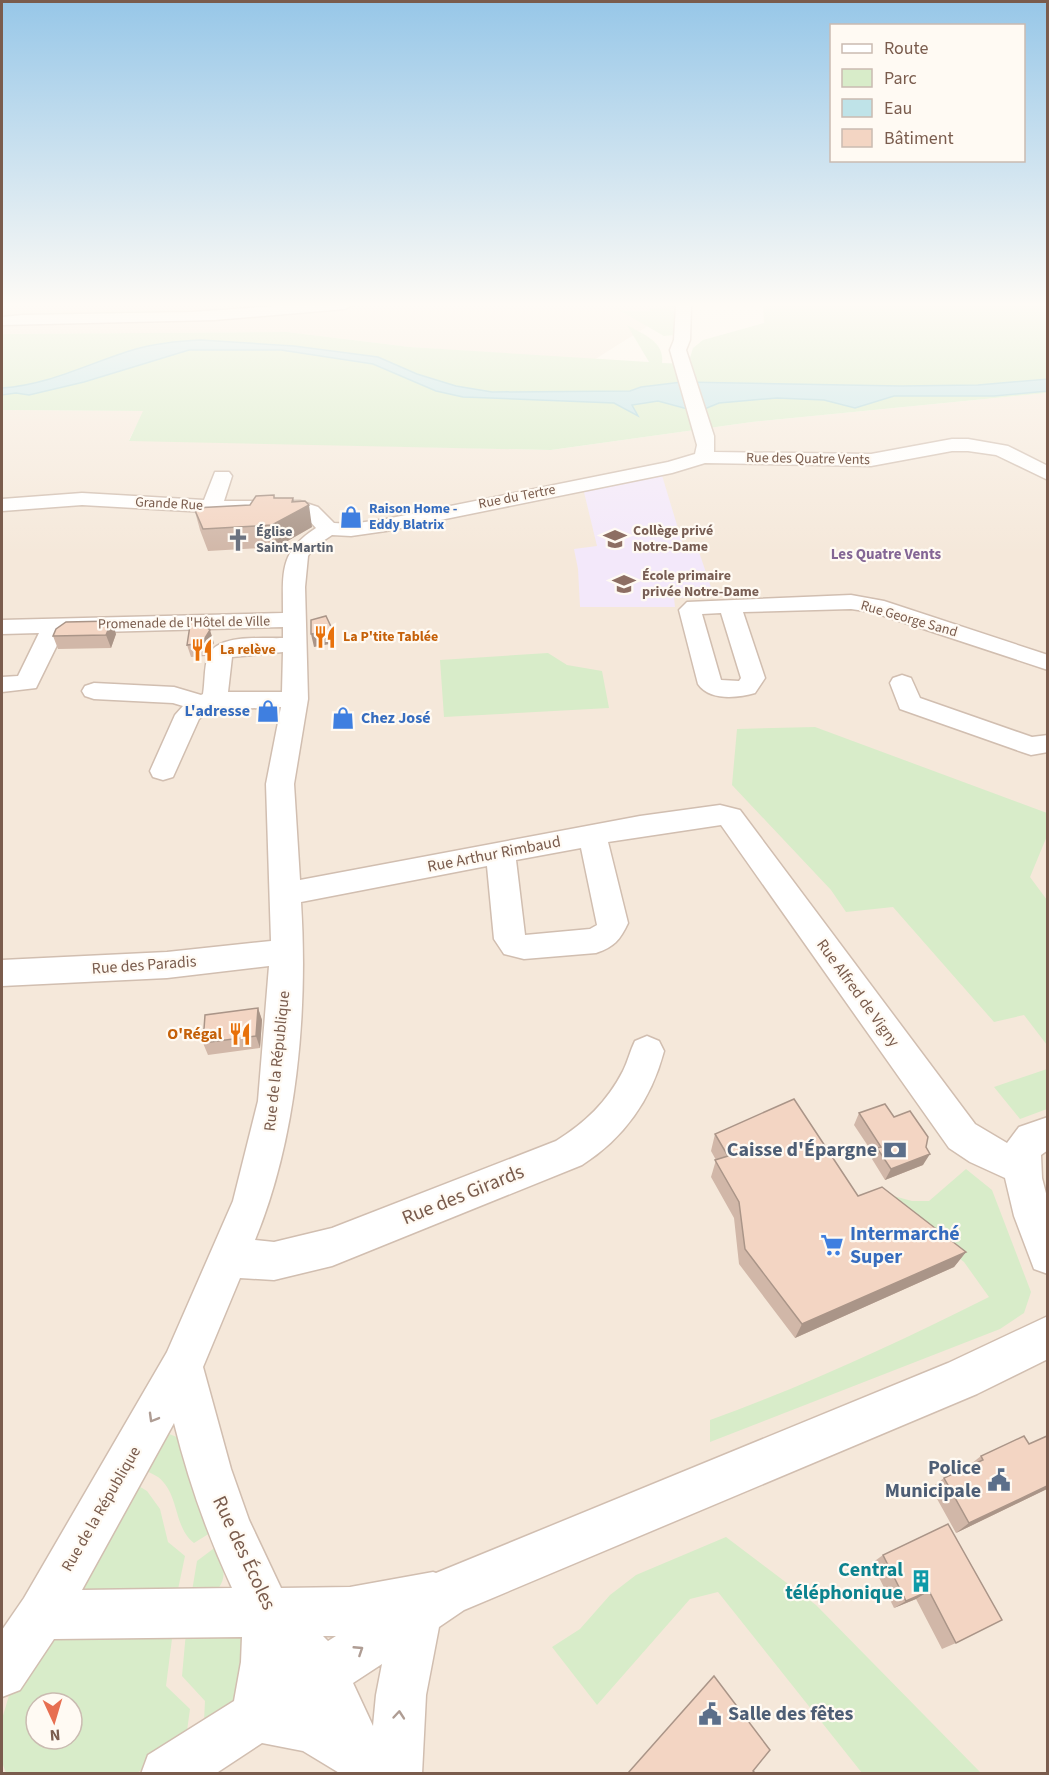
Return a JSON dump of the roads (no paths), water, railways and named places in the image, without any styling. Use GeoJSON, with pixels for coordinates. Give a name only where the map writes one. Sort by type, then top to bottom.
{"type":"FeatureCollection","features":[{"type":"Feature","properties":{"kind":"street"},"geometry":{"type":"LineString","coordinates":[[690,388],[706,445],[704,457]]}},
{"type":"Feature","properties":{"kind":"street","name":"Rue des Quatre Vents"},"geometry":{"type":"LineString","coordinates":[[704,457],[866,460],[952,445],[968,445],[1001,450],[1047,474]]}},
{"type":"Feature","properties":{"kind":"street","name":"Rue du Tertre"},"geometry":{"type":"LineString","coordinates":[[328,529],[351,530],[386,525],[672,467],[704,457]]}},
{"type":"Feature","properties":{"kind":"street"},"geometry":{"type":"LineString","coordinates":[[212,506],[222,476]]}},
{"type":"Feature","properties":{"kind":"street","name":"Grande Rue"},"geometry":{"type":"LineString","coordinates":[[2,505],[81,500],[212,506],[300,507],[311,510],[328,529]]}},
{"type":"Feature","properties":{"kind":"street","name":"Rue de la République"},"geometry":{"type":"LineString","coordinates":[[2,1672],[41,1615],[182,1367],[252,1201],[270,1135],[276,1101],[287,952],[280,784],[295,699],[296,563],[297,556],[307,543],[328,529]]}},
{"type":"Feature","properties":{"kind":"street","name":"Rue George Sand"},"geometry":{"type":"LineString","coordinates":[[730,606],[851,602],[876,606],[1047,663]]}},
{"type":"Feature","properties":{"kind":"street"},"geometry":{"type":"LineString","coordinates":[[2,684],[27,683],[55,626]]}},
{"type":"Feature","properties":{"kind":"street","name":"Promenade de l'Hôtel de Ville"},"geometry":{"type":"LineString","coordinates":[[2,627],[55,626],[295,632]]}},
{"type":"Feature","properties":{"kind":"street"},"geometry":{"type":"LineString","coordinates":[[163,771],[188,715],[209,700],[220,657],[224,652],[295,632]]}},
{"type":"Feature","properties":{"kind":"street"},"geometry":{"type":"LineString","coordinates":[[902,683],[909,703],[1031,746],[1047,743]]}},
{"type":"Feature","properties":{"kind":"street"},"geometry":{"type":"LineString","coordinates":[[94,691],[234,701],[295,699]]}},
{"type":"Feature","properties":{"kind":"street","name":"Rue Alfred de Vigny"},"geometry":{"type":"LineString","coordinates":[[703,817],[720,815],[730,817],[736,823],[962,1136],[982,1150],[1022,1168]]}},
{"type":"Feature","properties":{"kind":"street","name":"Rue Arthur Rimbaud"},"geometry":{"type":"LineString","coordinates":[[286,894],[592,835],[703,817]]}},
{"type":"Feature","properties":{"kind":"street"},"geometry":{"type":"LineString","coordinates":[[500,853],[510,939],[515,945],[524,947],[596,941],[608,933],[613,923],[592,835]]}},
{"type":"Feature","properties":{"kind":"street","name":"Rue des Paradis"},"geometry":{"type":"LineString","coordinates":[[2,973],[167,965],[287,952]]}},
{"type":"Feature","properties":{"kind":"street","name":"Rue des Girards"},"geometry":{"type":"LineString","coordinates":[[228,1258],[274,1262],[332,1247],[568,1153],[589,1140],[608,1122],[644,1067],[647,1051]]}},
{"type":"Feature","properties":{"kind":"street"},"geometry":{"type":"LineString","coordinates":[[1045,1239],[1023,1185],[1022,1168],[1023,1149],[1032,1139],[1047,1133]]}},
{"type":"Feature","properties":{"kind":"street"},"geometry":{"type":"LineString","coordinates":[[167,1773],[432,1603],[962,1379],[1047,1337]]}},
{"type":"Feature","properties":{"kind":"street","name":"Rue des Écoles"},"geometry":{"type":"LineString","coordinates":[[182,1367],[208,1469],[229,1529],[267,1611],[323,1673],[375,1766]]}},
{"type":"Feature","properties":{"kind":"street"},"geometry":{"type":"LineString","coordinates":[[41,1615],[350,1611],[432,1603]]}},
{"type":"Feature","properties":{"kind":"street"},"geometry":{"type":"LineString","coordinates":[[257,1716],[310,1726],[375,1766],[432,1603]]}},
{"type":"Feature","properties":{"kind":"street"},"geometry":{"type":"LineString","coordinates":[[257,1716],[266,1662],[267,1611]]}},
{"type":"Feature","properties":{"kind":"water"},"geometry":{"type":"Polygon","coordinates":[[[2,388],[59,388],[29,395],[16,393],[2,395],[2,388]]]}},
{"type":"Feature","properties":{"kind":"water"},"geometry":{"type":"Polygon","coordinates":[[[429,388],[467,388],[492,392],[630,391],[639,388],[1047,388],[1047,391],[994,396],[894,396],[855,408],[824,400],[777,398],[719,403],[702,410],[658,401],[632,405],[638,416],[614,403],[463,397],[429,388]]]}},
{"type":"Feature","properties":{"kind":"place","name":"Raison Home - Eddy Blatrix"},"geometry":{"type":"Point","coordinates":[351,517]}},
{"type":"Feature","properties":{"kind":"place","name":"Collège privé Notre-Dame"},"geometry":{"type":"Point","coordinates":[615,539]}},
{"type":"Feature","properties":{"kind":"place","name":"Église Saint-Martin"},"geometry":{"type":"Point","coordinates":[238,540]}},
{"type":"Feature","properties":{"kind":"place","name":"École primaire privée Notre-Dame"},"geometry":{"type":"Point","coordinates":[624,584]}},
{"type":"Feature","properties":{"kind":"place","name":"La P'tite Tablée"},"geometry":{"type":"Point","coordinates":[325,637]}},
{"type":"Feature","properties":{"kind":"place","name":"La relève"},"geometry":{"type":"Point","coordinates":[202,650]}},
{"type":"Feature","properties":{"kind":"place","name":"L'adresse"},"geometry":{"type":"Point","coordinates":[268,711]}},
{"type":"Feature","properties":{"kind":"place","name":"Chez José"},"geometry":{"type":"Point","coordinates":[343,718]}},
{"type":"Feature","properties":{"kind":"place","name":"O'Régal"},"geometry":{"type":"Point","coordinates":[240,1034]}},
{"type":"Feature","properties":{"kind":"place","name":"Caisse d'Épargne"},"geometry":{"type":"Point","coordinates":[895,1150]}},
{"type":"Feature","properties":{"kind":"place","name":"Intermarché Super"},"geometry":{"type":"Point","coordinates":[832,1245]}},
{"type":"Feature","properties":{"kind":"place","name":"Police Municipale"},"geometry":{"type":"Point","coordinates":[999,1480]}},
{"type":"Feature","properties":{"kind":"place","name":"Central téléphonique"},"geometry":{"type":"Point","coordinates":[921,1581]}},
{"type":"Feature","properties":{"kind":"place","name":"Salle des fêtes"},"geometry":{"type":"Point","coordinates":[710,1714]}},
{"type":"Feature","properties":{"kind":"district","name":"Les Quatre Vents"},"geometry":{"type":"Point","coordinates":[886,554]}}]}
